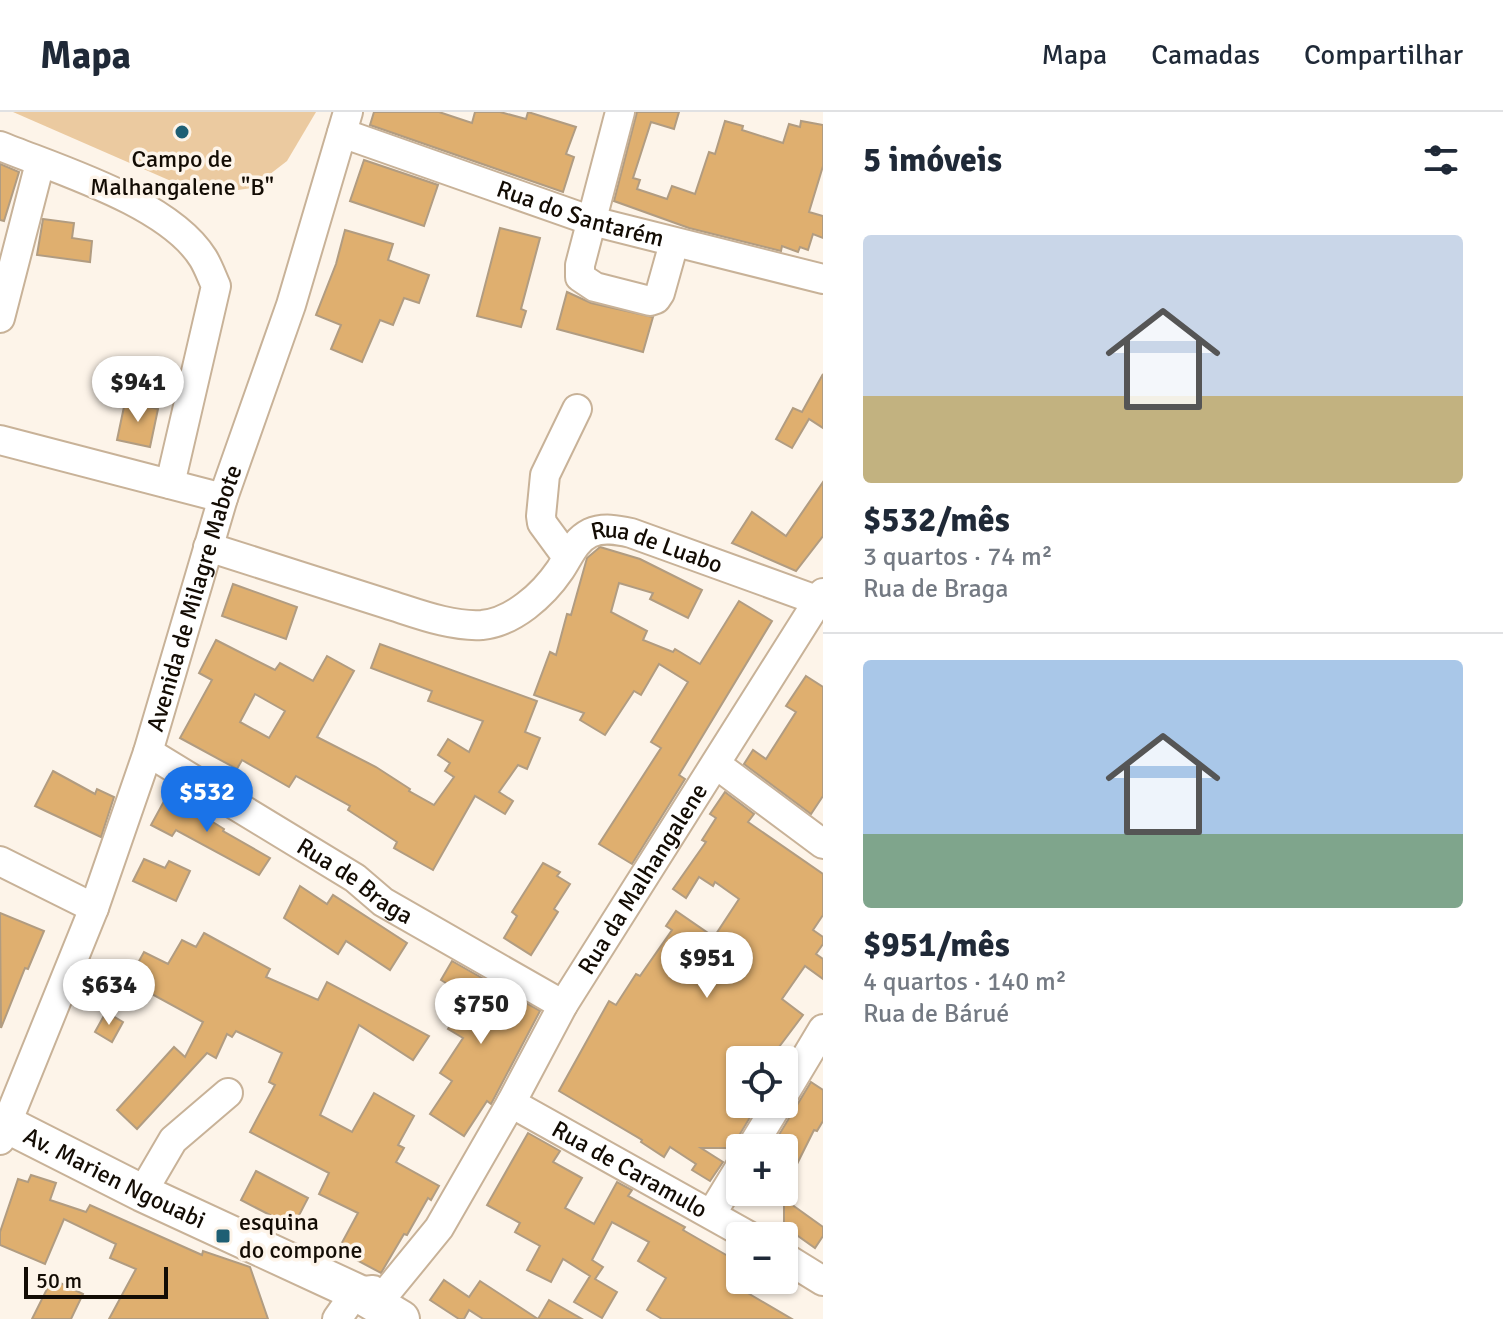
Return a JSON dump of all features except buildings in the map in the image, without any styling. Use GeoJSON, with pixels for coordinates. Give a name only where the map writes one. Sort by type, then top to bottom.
{"type":"FeatureCollection","features":[{"type":"Feature","properties":{"kind":"main road","name":"Av. Marien Ngouabi"},"geometry":{"type":"LineString","coordinates":[[2,1128],[377,1309]]}},
{"type":"Feature","properties":{"kind":"street"},"geometry":{"type":"LineString","coordinates":[[620,112],[580,265],[580,277],[595,287],[650,301],[656,299],[674,243]]}},
{"type":"Feature","properties":{"kind":"street","name":"Rua do Santarém"},"geometry":{"type":"LineString","coordinates":[[345,123],[592,221],[823,279]]}},
{"type":"Feature","properties":{"kind":"street","name":"Avenida de Milagre Mabote"},"geometry":{"type":"LineString","coordinates":[[2,1128],[94,908],[148,752],[223,498],[291,305],[345,123]]}},
{"type":"Feature","properties":{"kind":"street"},"geometry":{"type":"LineString","coordinates":[[0,146],[104,188],[146,209],[180,233],[203,257],[216,286],[170,484]]}},
{"type":"Feature","properties":{"kind":"street"},"geometry":{"type":"LineString","coordinates":[[0,318],[40,163]]}},
{"type":"Feature","properties":{"kind":"street","name":"Rua de Luabo"},"geometry":{"type":"LineString","coordinates":[[577,409],[545,475],[541,516],[542,523],[567,557],[578,542],[592,532],[610,529],[631,533],[821,597]]}},
{"type":"Feature","properties":{"kind":"street"},"geometry":{"type":"LineString","coordinates":[[0,440],[223,498]]}},
{"type":"Feature","properties":{"kind":"street"},"geometry":{"type":"LineString","coordinates":[[208,547],[411,611],[457,623],[483,625],[507,617],[540,594],[567,557]]}},
{"type":"Feature","properties":{"kind":"street","name":"Rua da Malhangalene"},"geometry":{"type":"LineString","coordinates":[[377,1309],[439,1228],[563,1005],[821,597]]}},
{"type":"Feature","properties":{"kind":"street","name":"Rua de Braga"},"geometry":{"type":"LineString","coordinates":[[148,752],[355,878],[383,902],[563,1005]]}},
{"type":"Feature","properties":{"kind":"street"},"geometry":{"type":"LineString","coordinates":[[717,765],[823,844]]}},
{"type":"Feature","properties":{"kind":"street"},"geometry":{"type":"LineString","coordinates":[[0,861],[94,908]]}},
{"type":"Feature","properties":{"kind":"street"},"geometry":{"type":"LineString","coordinates":[[798,1071],[823,1029]]}},
{"type":"Feature","properties":{"kind":"street"},"geometry":{"type":"LineString","coordinates":[[142,1193],[173,1140],[228,1093]]}},
{"type":"Feature","properties":{"kind":"street","name":"Rua de Caramulo"},"geometry":{"type":"LineString","coordinates":[[511,1103],[726,1222]]}},
{"type":"Feature","properties":{"kind":"street"},"geometry":{"type":"LineString","coordinates":[[712,1213],[726,1190]]}},
{"type":"Feature","properties":{"kind":"street"},"geometry":{"type":"LineString","coordinates":[[798,1266],[823,1281]]}},
{"type":"Feature","properties":{"kind":"shaded area"},"geometry":{"type":"Polygon","coordinates":[[[13,112],[316,112],[287,161],[252,188],[203,195],[13,112]]]}},
{"type":"Feature","properties":{"kind":"place","name":"Campo de Malhangalene \"B\""},"geometry":{"type":"Point","coordinates":[182,132]}},
{"type":"Feature","properties":{"kind":"place","name":"esquina do compone"},"geometry":{"type":"Point","coordinates":[223,1236]}}]}
